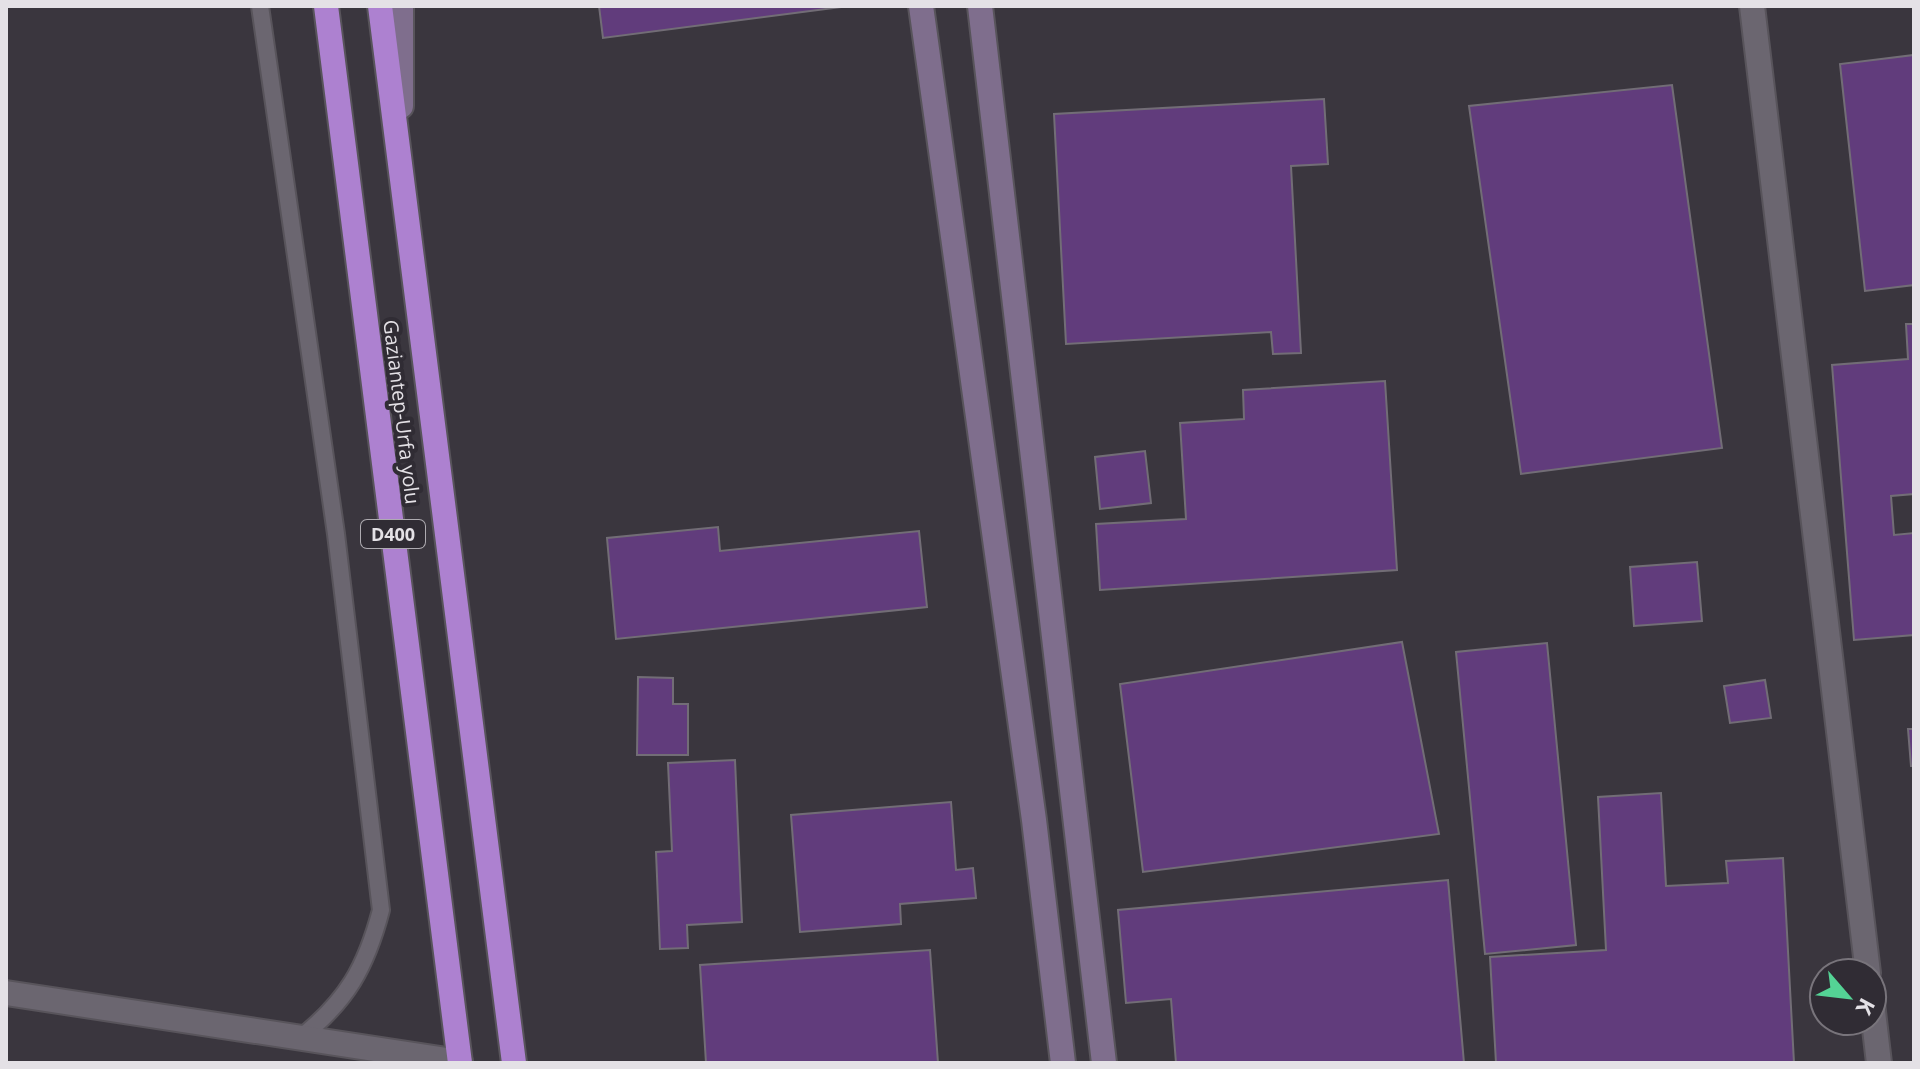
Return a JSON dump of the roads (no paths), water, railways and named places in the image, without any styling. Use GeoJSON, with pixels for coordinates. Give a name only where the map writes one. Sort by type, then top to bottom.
{"type":"FeatureCollection","features":[{"type":"Feature","properties":{"kind":"highway","name":"Gaziantep-Urfa yolu"},"geometry":{"type":"LineString","coordinates":[[326,6],[460,1062]]}},
{"type":"Feature","properties":{"kind":"highway","name":"Gaziantep-Urfa yolu"},"geometry":{"type":"LineString","coordinates":[[380,6],[514,1063]]}},
{"type":"Feature","properties":{"kind":"street"},"geometry":{"type":"LineString","coordinates":[[400,164],[401,6]]}},
{"type":"Feature","properties":{"kind":"street"},"geometry":{"type":"LineString","coordinates":[[921,6],[1032,804],[1063,1063]]}},
{"type":"Feature","properties":{"kind":"street"},"geometry":{"type":"LineString","coordinates":[[980,6],[1104,1063]]}},
{"type":"Feature","properties":{"kind":"street"},"geometry":{"type":"LineString","coordinates":[[1752,6],[1866,957]]}},
{"type":"Feature","properties":{"kind":"street"},"geometry":{"type":"LineString","coordinates":[[6,993],[460,1062]]}},
{"type":"Feature","properties":{"kind":"street"},"geometry":{"type":"LineString","coordinates":[[1876,1037],[1879,1063]]}},
{"type":"Feature","properties":{"kind":"lane"},"geometry":{"type":"LineString","coordinates":[[260,6],[336,534],[381,910],[368,958],[326,1018],[300,1038]]}}]}
